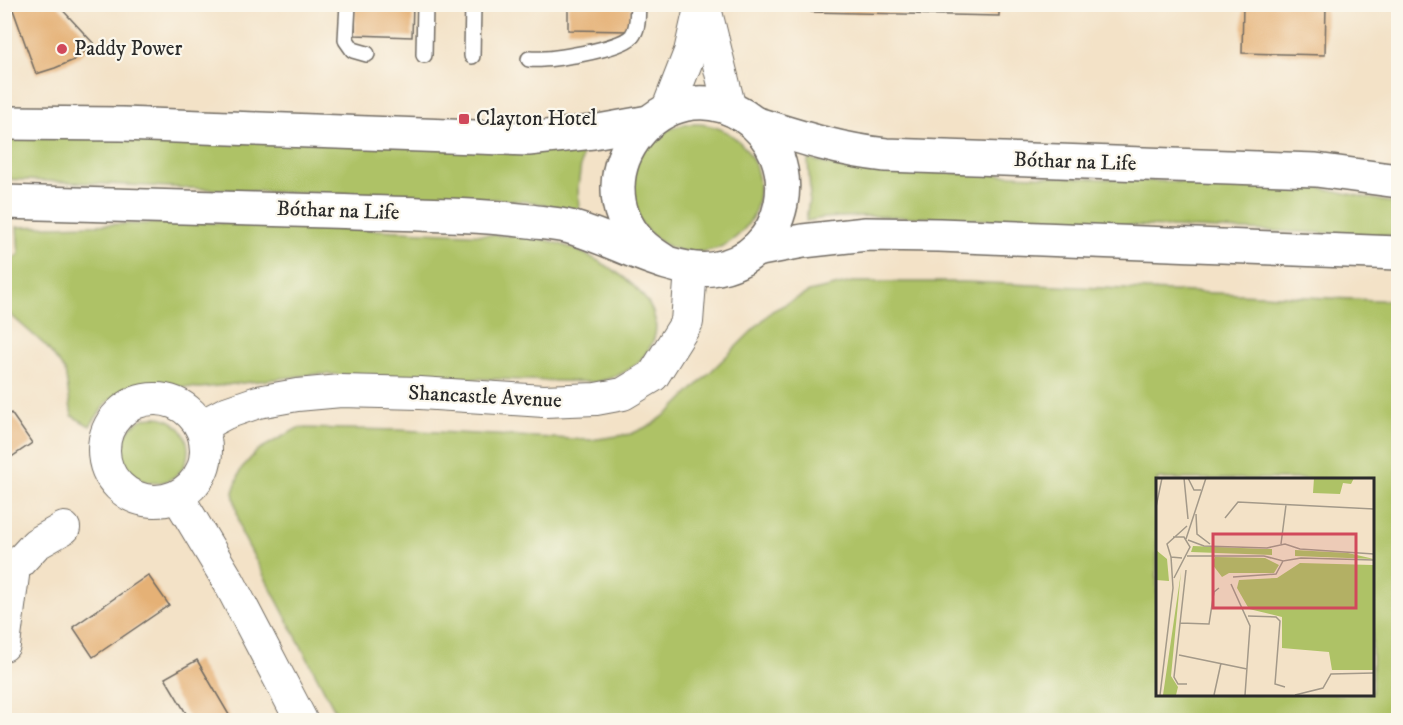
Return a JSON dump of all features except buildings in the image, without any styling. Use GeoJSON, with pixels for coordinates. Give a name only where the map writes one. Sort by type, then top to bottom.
{"type":"FeatureCollection","features":[{"type":"Feature","properties":{"kind":"street"},"geometry":{"type":"LineString","coordinates":[[678,265],[641,245],[627,226],[619,204],[618,180],[623,158],[634,137],[658,116],[690,52],[702,4]]}},
{"type":"Feature","properties":{"kind":"street"},"geometry":{"type":"LineString","coordinates":[[702,4],[742,116]]}},
{"type":"Feature","properties":{"kind":"street","name":"Bóthar na Life"},"geometry":{"type":"LineString","coordinates":[[4,123],[122,124],[528,140],[593,132],[658,116],[688,104],[709,104],[822,145],[886,155],[1316,170],[1398,181]]}},
{"type":"Feature","properties":{"kind":"street"},"geometry":{"type":"LineString","coordinates":[[4,108],[122,124]]}},
{"type":"Feature","properties":{"kind":"street","name":"Bóthar na Life"},"geometry":{"type":"LineString","coordinates":[[4,202],[204,206],[496,218],[569,227],[678,265],[714,269],[736,262],[754,250],[770,233],[780,212],[784,187],[781,164],[770,141],[742,116]]}},
{"type":"Feature","properties":{"kind":"street","name":"Bóthar na Life"},"geometry":{"type":"LineString","coordinates":[[754,250],[803,241],[866,234],[1398,253]]}},
{"type":"Feature","properties":{"kind":"street","name":"Shancastle Avenue"},"geometry":{"type":"LineString","coordinates":[[201,426],[226,413],[258,402],[297,395],[341,391],[420,393],[544,401],[596,399],[623,394],[653,376],[687,322],[678,265]]}},
{"type":"Feature","properties":{"kind":"street"},"geometry":{"type":"LineString","coordinates":[[145,399],[162,399],[184,408],[201,426],[206,442],[206,458],[201,474],[192,487],[178,496],[163,501],[148,502],[133,498],[120,489],[110,476],[104,461],[103,444],[107,429],[116,415],[129,405],[145,399]]}},
{"type":"Feature","properties":{"kind":"street"},"geometry":{"type":"LineString","coordinates":[[178,496],[219,565],[301,720]]}},
{"type":"Feature","properties":{"kind":"street"},"geometry":{"type":"LineString","coordinates":[[4,645],[14,568],[36,544],[64,528]]}},
{"type":"Feature","properties":{"kind":"lane"},"geometry":{"type":"LineString","coordinates":[[348,4],[346,40],[353,50],[368,54]]}},
{"type":"Feature","properties":{"kind":"lane"},"geometry":{"type":"LineString","coordinates":[[424,55],[425,4]]}},
{"type":"Feature","properties":{"kind":"lane"},"geometry":{"type":"LineString","coordinates":[[472,56],[473,4]]}},
{"type":"Feature","properties":{"kind":"lane"},"geometry":{"type":"LineString","coordinates":[[529,59],[545,60],[621,44],[634,34],[637,27],[638,4]]}},
{"type":"Feature","properties":{"kind":"green space"},"geometry":{"type":"Polygon","coordinates":[[[695,124],[720,129],[740,143],[754,163],[759,188],[754,213],[740,233],[720,247],[695,252],[670,247],[650,233],[636,213],[631,188],[636,163],[650,143],[670,129],[695,124]]]}},
{"type":"Feature","properties":{"kind":"green space"},"geometry":{"type":"Polygon","coordinates":[[[5,133],[583,149],[578,187],[579,208],[576,212],[532,202],[496,199],[271,192],[5,179],[5,133]]]}},
{"type":"Feature","properties":{"kind":"green space"},"geometry":{"type":"Polygon","coordinates":[[[808,159],[842,168],[1322,188],[1398,204],[1398,236],[943,218],[863,216],[806,221],[810,192],[808,159]]]}},
{"type":"Feature","properties":{"kind":"green space"},"geometry":{"type":"Polygon","coordinates":[[[199,222],[513,236],[546,240],[584,254],[625,278],[641,294],[652,311],[656,330],[649,349],[639,362],[619,375],[595,382],[317,374],[201,388],[181,387],[160,381],[126,390],[107,402],[90,426],[72,416],[65,371],[46,346],[5,310],[4,266],[19,254],[17,227],[199,222]]]}},
{"type":"Feature","properties":{"kind":"green space"},"geometry":{"type":"Polygon","coordinates":[[[852,282],[964,282],[1398,301],[1398,720],[340,720],[241,532],[233,492],[241,469],[258,450],[298,428],[399,430],[591,440],[631,434],[653,424],[673,409],[772,311],[809,292],[852,282]]]}},
{"type":"Feature","properties":{"kind":"green space"},"geometry":{"type":"Polygon","coordinates":[[[148,417],[162,417],[174,422],[183,431],[188,450],[186,463],[179,474],[162,483],[148,483],[136,478],[127,469],[122,457],[122,443],[127,431],[136,422],[148,417]]]}},
{"type":"Feature","properties":{"kind":"place","name":"Paddy Power"},"geometry":{"type":"Point","coordinates":[62,49]}},
{"type":"Feature","properties":{"kind":"place","name":"Clayton Hotel"},"geometry":{"type":"Point","coordinates":[464,119]}}]}
